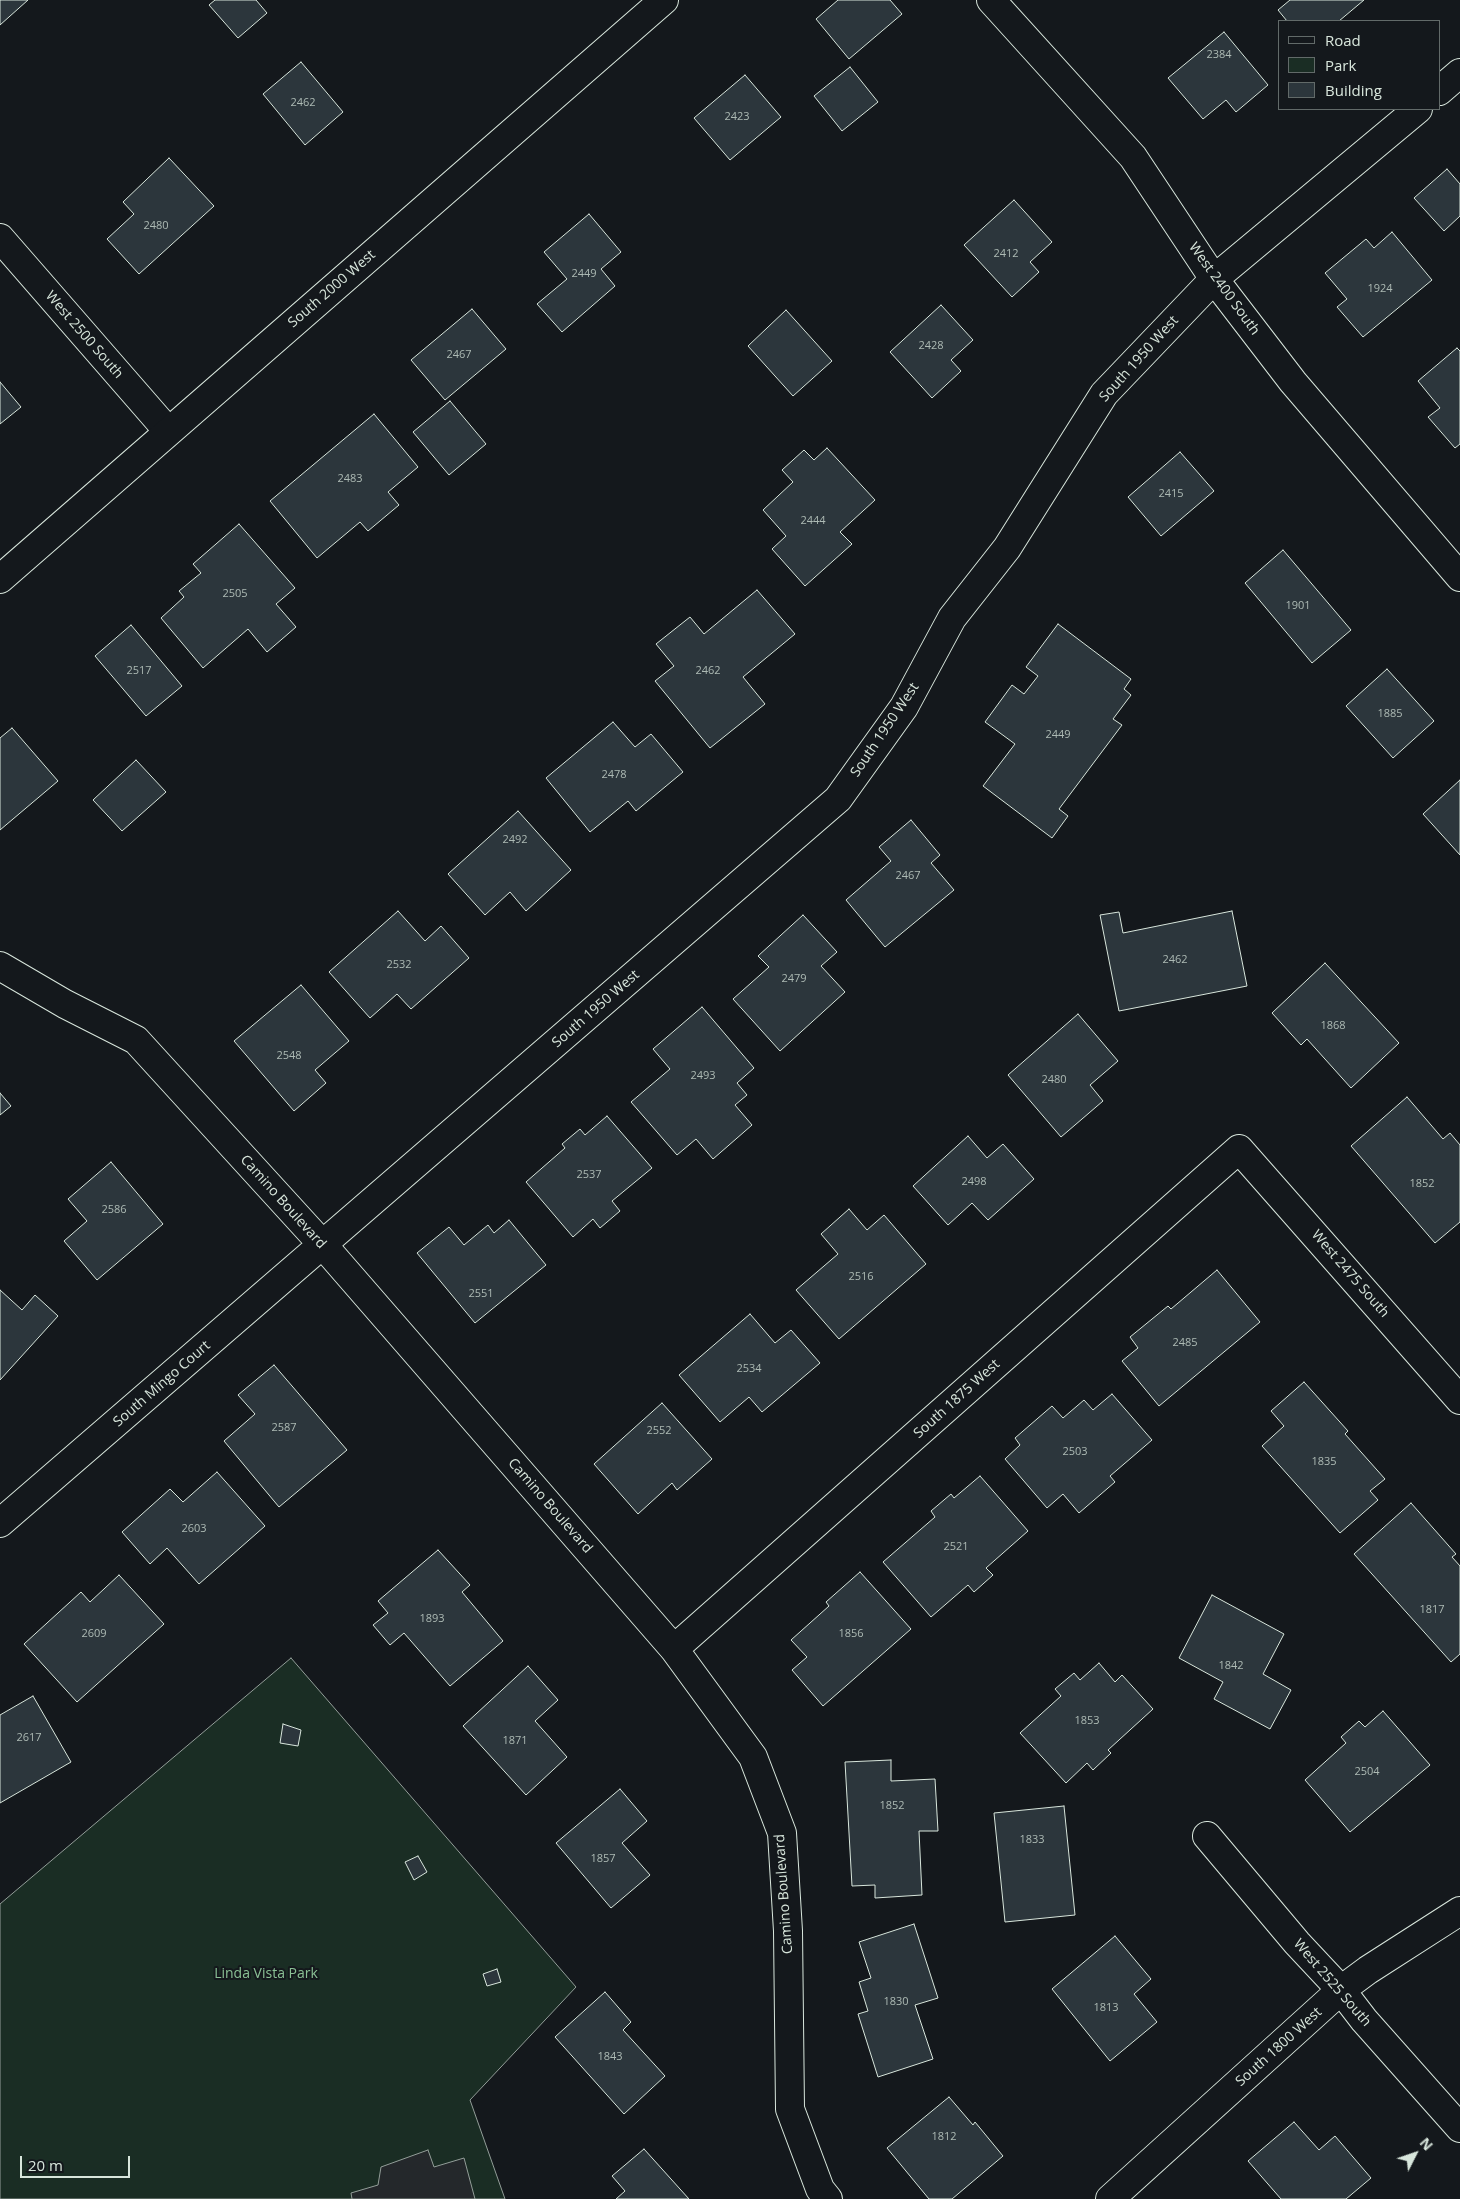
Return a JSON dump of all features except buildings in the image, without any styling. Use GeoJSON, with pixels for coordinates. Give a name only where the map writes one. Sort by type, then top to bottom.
{"type":"FeatureCollection","features":[{"type":"Feature","properties":{"kind":"street","name":"South 2000 West"},"geometry":{"type":"LineString","coordinates":[[0,579],[664,0]]}},
{"type":"Feature","properties":{"kind":"street","name":"West 2400 South"},"geometry":{"type":"LineString","coordinates":[[991,0],[1133,156],[1214,279],[1293,382],[1460,577]]}},
{"type":"Feature","properties":{"kind":"street"},"geometry":{"type":"LineString","coordinates":[[1440,90],[1460,73]]}},
{"type":"Feature","properties":{"kind":"street","name":"South 1950 West"},"geometry":{"type":"LineString","coordinates":[[323,1245],[838,799],[904,707],[952,618],[1007,548],[1104,394],[1214,279],[1417,110]]}},
{"type":"Feature","properties":{"kind":"street","name":"West 2500 South"},"geometry":{"type":"LineString","coordinates":[[0,238],[168,431]]}},
{"type":"Feature","properties":{"kind":"street","name":"Camino Boulevard"},"geometry":{"type":"LineString","coordinates":[[0,966],[66,1004],[136,1040],[323,1245],[674,1649],[753,1757],[782,1833],[788,1931],[790,2109],[820,2190],[828,2199]]}},
{"type":"Feature","properties":{"kind":"street","name":"West 2475 South"},"geometry":{"type":"LineString","coordinates":[[1240,1149],[1460,1400]]}},
{"type":"Feature","properties":{"kind":"street","name":"South 1875 West"},"geometry":{"type":"LineString","coordinates":[[674,1649],[1240,1149]]}},
{"type":"Feature","properties":{"kind":"street","name":"South Mingo Court"},"geometry":{"type":"LineString","coordinates":[[0,1523],[323,1245]]}},
{"type":"Feature","properties":{"kind":"street","name":"West 2525 South"},"geometry":{"type":"LineString","coordinates":[[1207,1836],[1297,1943],[1341,1990],[1364,2020],[1460,2128]]}},
{"type":"Feature","properties":{"kind":"street","name":"South 1800 West"},"geometry":{"type":"LineString","coordinates":[[1110,2199],[1341,1990],[1368,1970],[1460,1911]]}},
{"type":"Feature","properties":{"kind":"green space","name":"Linda Vista Park"},"geometry":{"type":"Polygon","coordinates":[[[291,1658],[576,1987],[470,2100],[505,2199],[0,2199],[0,1904],[291,1658]]]}},
{"type":"Feature","properties":{"kind":"shaded area"},"geometry":{"type":"Polygon","coordinates":[[[428,2150],[434,2167],[464,2158],[475,2199],[352,2199],[351,2193],[378,2185],[381,2167],[428,2150]]]}}]}
